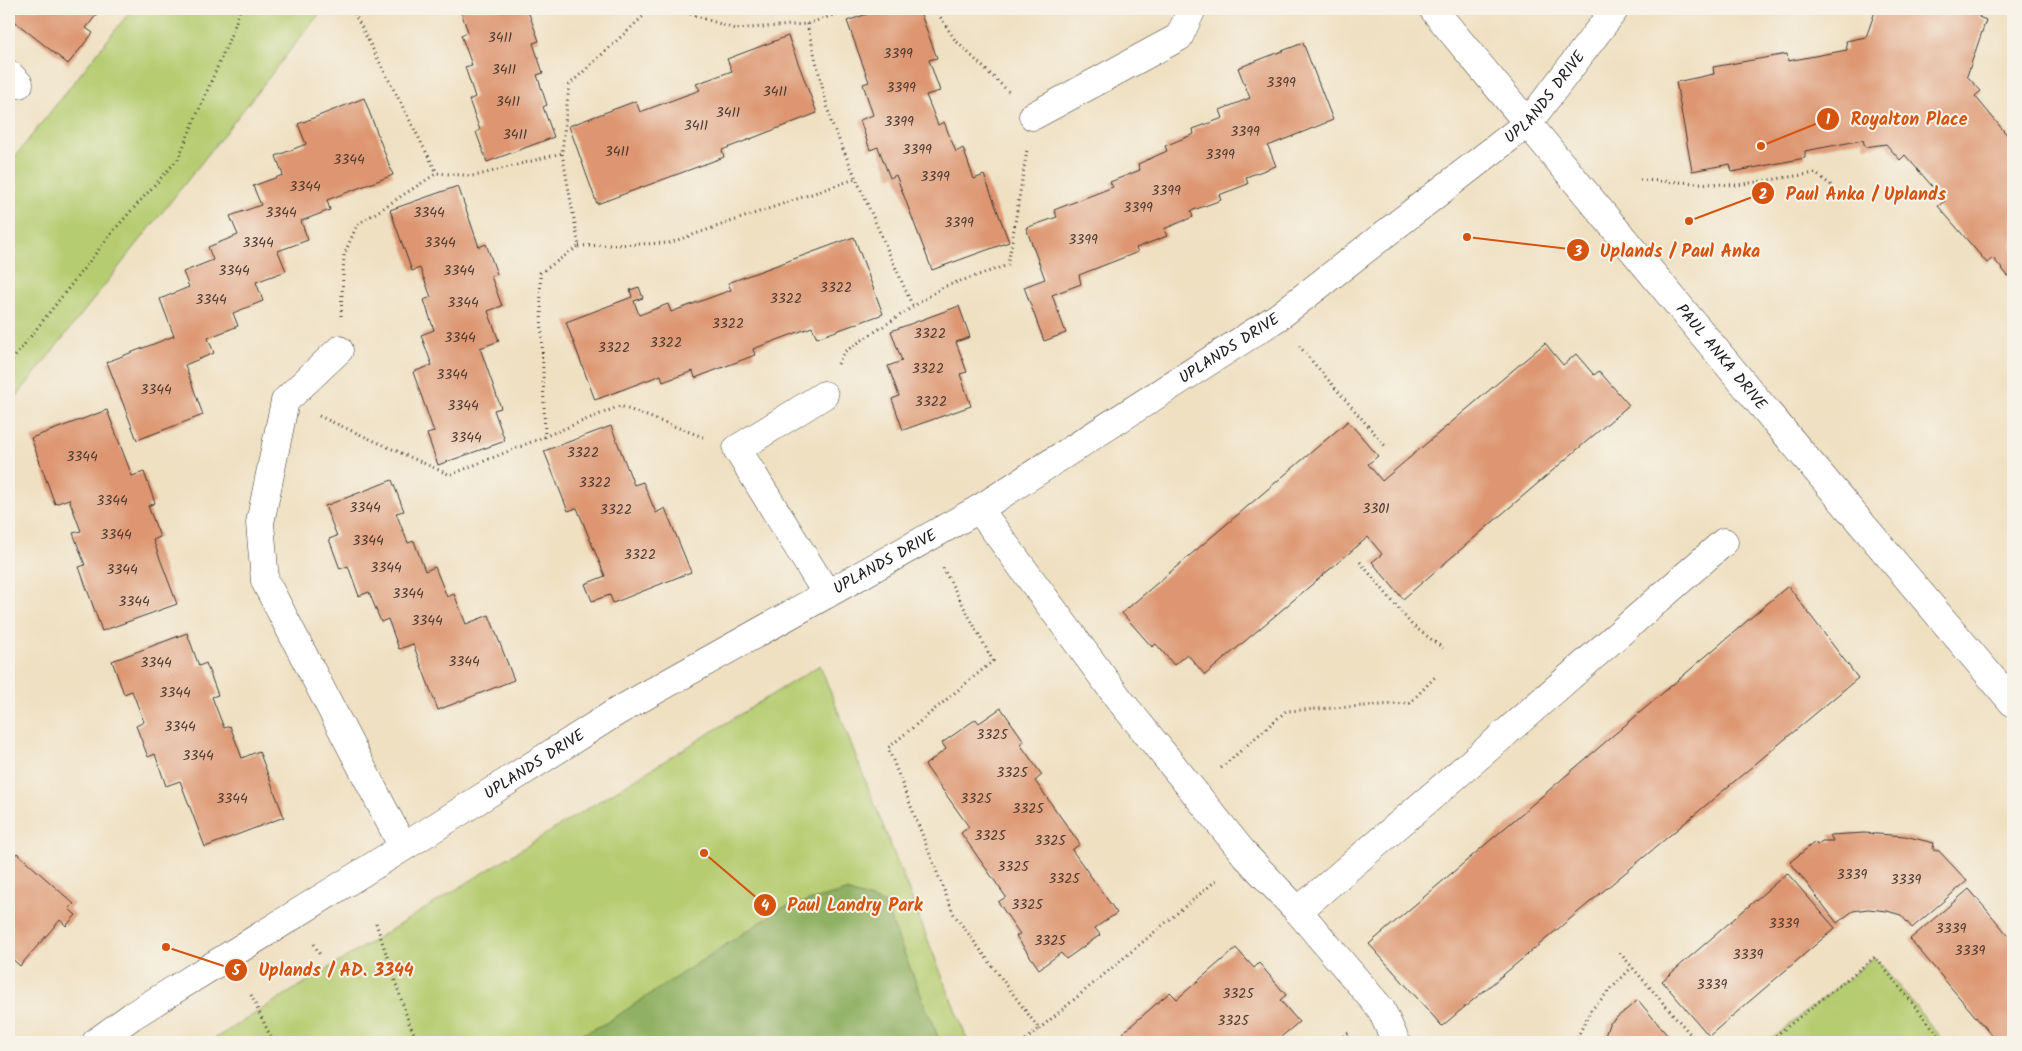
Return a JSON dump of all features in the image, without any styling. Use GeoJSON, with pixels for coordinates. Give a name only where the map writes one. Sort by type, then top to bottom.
{"type":"FeatureCollection","features":[{"type":"Feature","properties":{"kind":"street"},"geometry":{"type":"LineString","coordinates":[[1033,116],[1179,37],[1192,9]]}},
{"type":"Feature","properties":{"kind":"street","name":"PAUL ANKA DRIVE"},"geometry":{"type":"LineString","coordinates":[[1433,9],[1758,401],[2013,703]]}},
{"type":"Feature","properties":{"kind":"street","name":"UPLANDS DRIVE"},"geometry":{"type":"LineString","coordinates":[[96,1042],[132,1016],[618,711],[979,509],[1278,317],[1528,123],[1615,9]]}},
{"type":"Feature","properties":{"kind":"street"},"geometry":{"type":"LineString","coordinates":[[339,350],[285,401],[260,523],[265,581],[403,847]]}},
{"type":"Feature","properties":{"kind":"street"},"geometry":{"type":"LineString","coordinates":[[824,395],[737,449],[827,594]]}},
{"type":"Feature","properties":{"kind":"street"},"geometry":{"type":"LineString","coordinates":[[979,509],[1119,699],[1246,856],[1298,911],[1381,1009],[1396,1042]]}},
{"type":"Feature","properties":{"kind":"street"},"geometry":{"type":"LineString","coordinates":[[1298,911],[1724,542]]}},
{"type":"Feature","properties":{"kind":"path"},"geometry":{"type":"LineString","coordinates":[[9,364],[114,230],[178,159],[234,28],[240,9]]}},
{"type":"Feature","properties":{"kind":"path"},"geometry":{"type":"LineString","coordinates":[[352,9],[437,173]]}},
{"type":"Feature","properties":{"kind":"path"},"geometry":{"type":"LineString","coordinates":[[579,246],[562,153],[569,85],[651,9]]}},
{"type":"Feature","properties":{"kind":"path"},"geometry":{"type":"LineString","coordinates":[[676,9],[735,29],[807,24],[852,9]]}},
{"type":"Feature","properties":{"kind":"path"},"geometry":{"type":"LineString","coordinates":[[824,395],[844,352],[943,288],[1008,265],[1033,116],[956,40],[935,9]]}},
{"type":"Feature","properties":{"kind":"path"},"geometry":{"type":"LineString","coordinates":[[807,24],[831,122],[913,307]]}},
{"type":"Feature","properties":{"kind":"path"},"geometry":{"type":"LineString","coordinates":[[339,350],[344,254],[357,225],[437,173],[475,176],[562,153]]}},
{"type":"Feature","properties":{"kind":"path"},"geometry":{"type":"LineString","coordinates":[[1640,180],[1736,185],[1815,173],[1831,185]]}},
{"type":"Feature","properties":{"kind":"path"},"geometry":{"type":"LineString","coordinates":[[545,438],[540,274],[579,246],[669,243],[856,179]]}},
{"type":"Feature","properties":{"kind":"path"},"geometry":{"type":"LineString","coordinates":[[1278,317],[1302,350],[1387,448]]}},
{"type":"Feature","properties":{"kind":"path"},"geometry":{"type":"LineString","coordinates":[[285,401],[450,475],[620,406],[737,449]]}},
{"type":"Feature","properties":{"kind":"path"},"geometry":{"type":"LineString","coordinates":[[927,538],[994,661],[888,748],[953,913],[1039,1029]]}},
{"type":"Feature","properties":{"kind":"path"},"geometry":{"type":"LineString","coordinates":[[1360,562],[1412,625],[1443,648]]}},
{"type":"Feature","properties":{"kind":"path"},"geometry":{"type":"LineString","coordinates":[[1194,792],[1286,711],[1410,703],[1437,675]]}},
{"type":"Feature","properties":{"kind":"path"},"geometry":{"type":"LineString","coordinates":[[1022,1042],[1246,856]]}},
{"type":"Feature","properties":{"kind":"path"},"geometry":{"type":"LineString","coordinates":[[376,923],[409,1023],[418,1042]]}},
{"type":"Feature","properties":{"kind":"path"},"geometry":{"type":"LineString","coordinates":[[1620,952],[1697,1042]]}},
{"type":"Feature","properties":{"kind":"path"},"geometry":{"type":"LineString","coordinates":[[1768,1042],[1875,957],[1944,1042]]}},
{"type":"Feature","properties":{"kind":"path"},"geometry":{"type":"LineString","coordinates":[[1575,1042],[1591,1010],[1632,967]]}},
{"type":"Feature","properties":{"kind":"path"},"geometry":{"type":"LineString","coordinates":[[251,995],[273,1042]]}},
{"type":"Feature","properties":{"kind":"green space"},"geometry":{"type":"Polygon","coordinates":[[[132,9],[323,9],[9,406],[9,164],[132,9]]]}},
{"type":"Feature","properties":{"kind":"green space"},"geometry":{"type":"Polygon","coordinates":[[[820,665],[968,1042],[209,1042],[820,665]]]}},
{"type":"Feature","properties":{"kind":"green space"},"geometry":{"type":"Polygon","coordinates":[[[846,891],[884,903],[940,1042],[566,1042],[606,1023],[782,908],[846,891]]]}},
{"type":"Feature","properties":{"kind":"green space"},"geometry":{"type":"Polygon","coordinates":[[[1875,957],[1944,1042],[1768,1042],[1875,957]]]}},
{"type":"Feature","properties":{"kind":"building"},"geometry":{"type":"Polygon","coordinates":[[[9,9],[101,9],[86,28],[93,33],[68,64],[9,17],[9,9]]]}},
{"type":"Feature","properties":{"kind":"building"},"geometry":{"type":"Polygon","coordinates":[[[460,9],[534,9],[528,11],[539,41],[533,43],[543,73],[537,75],[547,105],[543,107],[554,137],[487,162],[476,132],[480,130],[469,100],[475,97],[465,67],[472,65],[461,35],[468,32],[460,9]]]}},
{"type":"Feature","properties":{"kind":"building"},"geometry":{"type":"Polygon","coordinates":[[[770,9],[797,9],[773,17],[770,9]]]}},
{"type":"Feature","properties":{"kind":"building"},"geometry":{"type":"Polygon","coordinates":[[[881,9],[919,9],[937,58],[929,60],[940,91],[926,95],[938,125],[944,122],[956,152],[963,148],[974,179],[984,175],[1009,242],[932,270],[896,175],[890,178],[878,147],[870,150],[860,120],[873,115],[863,84],[869,82],[847,21],[881,9]]]}},
{"type":"Feature","properties":{"kind":"building"},"geometry":{"type":"Polygon","coordinates":[[[1876,9],[1982,9],[1979,17],[1986,20],[1967,76],[1981,91],[1975,96],[2013,142],[2013,282],[1993,258],[1987,263],[1938,206],[1945,201],[1905,155],[1900,160],[1886,144],[1865,147],[1863,140],[1805,151],[1805,158],[1732,172],[1730,164],[1692,171],[1676,82],[1714,74],[1713,67],[1787,54],[1788,61],[1847,50],[1846,41],[1866,37],[1876,9]]]}},
{"type":"Feature","properties":{"kind":"building"},"geometry":{"type":"Polygon","coordinates":[[[788,36],[817,113],[722,150],[724,157],[597,204],[569,126],[636,101],[640,112],[700,90],[696,84],[732,71],[727,59],[788,36]]]}},
{"type":"Feature","properties":{"kind":"building"},"geometry":{"type":"Polygon","coordinates":[[[1303,43],[1333,120],[1268,146],[1276,166],[1246,177],[1248,184],[1219,195],[1221,200],[1191,211],[1193,217],[1164,229],[1167,236],[1136,248],[1138,252],[1079,275],[1081,284],[1052,295],[1066,333],[1044,341],[1024,287],[1045,279],[1026,228],[1057,217],[1054,210],[1113,187],[1110,182],[1140,170],[1138,164],[1167,151],[1165,146],[1194,134],[1193,129],[1223,118],[1220,110],[1250,98],[1238,68],[1303,43]]]}},
{"type":"Feature","properties":{"kind":"building"},"geometry":{"type":"Polygon","coordinates":[[[364,98],[393,175],[327,200],[330,210],[301,221],[308,240],[278,251],[286,271],[256,282],[263,301],[233,313],[238,326],[208,338],[214,353],[185,365],[203,415],[137,440],[107,362],[174,336],[160,299],[189,287],[183,272],[213,260],[208,247],[238,235],[230,216],[261,205],[253,186],[283,175],[276,156],[306,144],[298,124],[364,98]]]}},
{"type":"Feature","properties":{"kind":"building"},"geometry":{"type":"Polygon","coordinates":[[[458,186],[479,247],[486,244],[497,274],[491,276],[502,306],[488,311],[499,341],[480,348],[501,408],[494,410],[505,441],[438,465],[427,434],[434,432],[413,372],[432,365],[421,335],[434,330],[424,300],[431,297],[420,268],[412,271],[390,210],[458,186]]]}},
{"type":"Feature","properties":{"kind":"building"},"geometry":{"type":"Polygon","coordinates":[[[854,237],[883,314],[817,338],[812,327],[753,349],[755,355],[695,378],[693,371],[663,382],[661,375],[595,400],[566,322],[632,297],[630,290],[639,287],[643,298],[634,301],[639,315],[668,304],[671,312],[731,290],[728,283],[854,237]]]}},
{"type":"Feature","properties":{"kind":"building"},"geometry":{"type":"Polygon","coordinates":[[[959,306],[970,337],[956,342],[967,372],[960,374],[971,406],[903,430],[892,399],[899,396],[888,366],[902,361],[891,331],[959,306]]]}},
{"type":"Feature","properties":{"kind":"building"},"geometry":{"type":"Polygon","coordinates":[[[1545,343],[1563,365],[1576,354],[1594,375],[1599,371],[1629,405],[1403,599],[1372,562],[1382,554],[1368,537],[1205,675],[1187,654],[1174,665],[1156,644],[1152,647],[1122,613],[1348,421],[1378,456],[1368,464],[1382,481],[1545,343]]]}},
{"type":"Feature","properties":{"kind":"building"},"geometry":{"type":"Polygon","coordinates":[[[107,410],[132,476],[144,472],[155,503],[148,506],[160,537],[153,540],[177,604],[102,631],[79,567],[85,565],[73,533],[81,531],[69,499],[55,504],[31,438],[107,410]]]}},
{"type":"Feature","properties":{"kind":"building"},"geometry":{"type":"Polygon","coordinates":[[[611,426],[634,485],[643,482],[656,513],[665,508],[691,572],[613,603],[610,595],[592,601],[585,584],[605,576],[577,508],[568,511],[544,451],[611,426]]]}},
{"type":"Feature","properties":{"kind":"building"},"geometry":{"type":"Polygon","coordinates":[[[392,480],[404,511],[396,513],[408,543],[414,541],[425,571],[435,567],[447,597],[454,594],[466,624],[489,615],[514,680],[438,710],[413,644],[399,649],[388,619],[381,622],[369,592],[359,596],[348,566],[340,569],[329,539],[337,536],[325,506],[392,480]]]}},
{"type":"Feature","properties":{"kind":"building"},"geometry":{"type":"Polygon","coordinates":[[[1788,586],[1858,678],[1442,1026],[1369,944],[1788,586]]]}},
{"type":"Feature","properties":{"kind":"building"},"geometry":{"type":"Polygon","coordinates":[[[187,633],[199,666],[206,663],[218,695],[212,697],[224,728],[230,726],[242,758],[259,751],[284,817],[205,847],[180,781],[166,786],[155,754],[148,757],[136,726],[144,722],[132,691],[124,694],[112,661],[187,633]]]}},
{"type":"Feature","properties":{"kind":"building"},"geometry":{"type":"Polygon","coordinates":[[[1001,708],[1024,741],[1020,744],[1042,775],[1035,781],[1080,844],[1072,850],[1117,913],[1095,928],[1100,935],[1066,959],[1061,953],[1039,969],[1016,936],[1020,934],[998,902],[1006,897],[961,833],[969,827],[925,765],[946,749],[942,743],[976,719],[979,723],[1001,708]]]}},
{"type":"Feature","properties":{"kind":"building"},"geometry":{"type":"Polygon","coordinates":[[[1864,833],[1905,836],[1934,843],[1933,849],[1939,851],[1967,881],[1912,928],[1901,915],[1868,909],[1853,911],[1837,923],[1790,862],[1815,842],[1817,845],[1822,841],[1833,841],[1830,835],[1864,833]]]}},
{"type":"Feature","properties":{"kind":"building"},"geometry":{"type":"Polygon","coordinates":[[[17,853],[74,904],[69,909],[76,915],[66,926],[60,920],[20,966],[9,956],[9,863],[17,853]]]}},
{"type":"Feature","properties":{"kind":"building"},"geometry":{"type":"Polygon","coordinates":[[[1787,873],[1835,928],[1709,1036],[1662,981],[1787,873]]]}},
{"type":"Feature","properties":{"kind":"building"},"geometry":{"type":"Polygon","coordinates":[[[1969,889],[2013,941],[2013,1042],[1997,1042],[1910,939],[1969,889]]]}},
{"type":"Feature","properties":{"kind":"building"},"geometry":{"type":"Polygon","coordinates":[[[1236,948],[1254,968],[1259,963],[1286,995],[1280,1000],[1299,1022],[1275,1042],[1112,1042],[1170,992],[1177,999],[1236,948]]]}},
{"type":"Feature","properties":{"kind":"building"},"geometry":{"type":"Polygon","coordinates":[[[1638,1000],[1673,1042],[1603,1042],[1609,1024],[1638,1000]]]}},
{"type":"Feature","properties":{"kind":"place","name":"Royalton Place"},"geometry":{"type":"Point","coordinates":[1761,146]}},
{"type":"Feature","properties":{"kind":"place","name":"Paul Anka / Uplands"},"geometry":{"type":"Point","coordinates":[1689,221]}},
{"type":"Feature","properties":{"kind":"place","name":"Uplands / Paul Anka"},"geometry":{"type":"Point","coordinates":[1467,237]}},
{"type":"Feature","properties":{"kind":"place","name":"Paul Landry Park"},"geometry":{"type":"Point","coordinates":[704,853]}},
{"type":"Feature","properties":{"kind":"place","name":"Uplands / AD. 3344"},"geometry":{"type":"Point","coordinates":[166,947]}}]}
